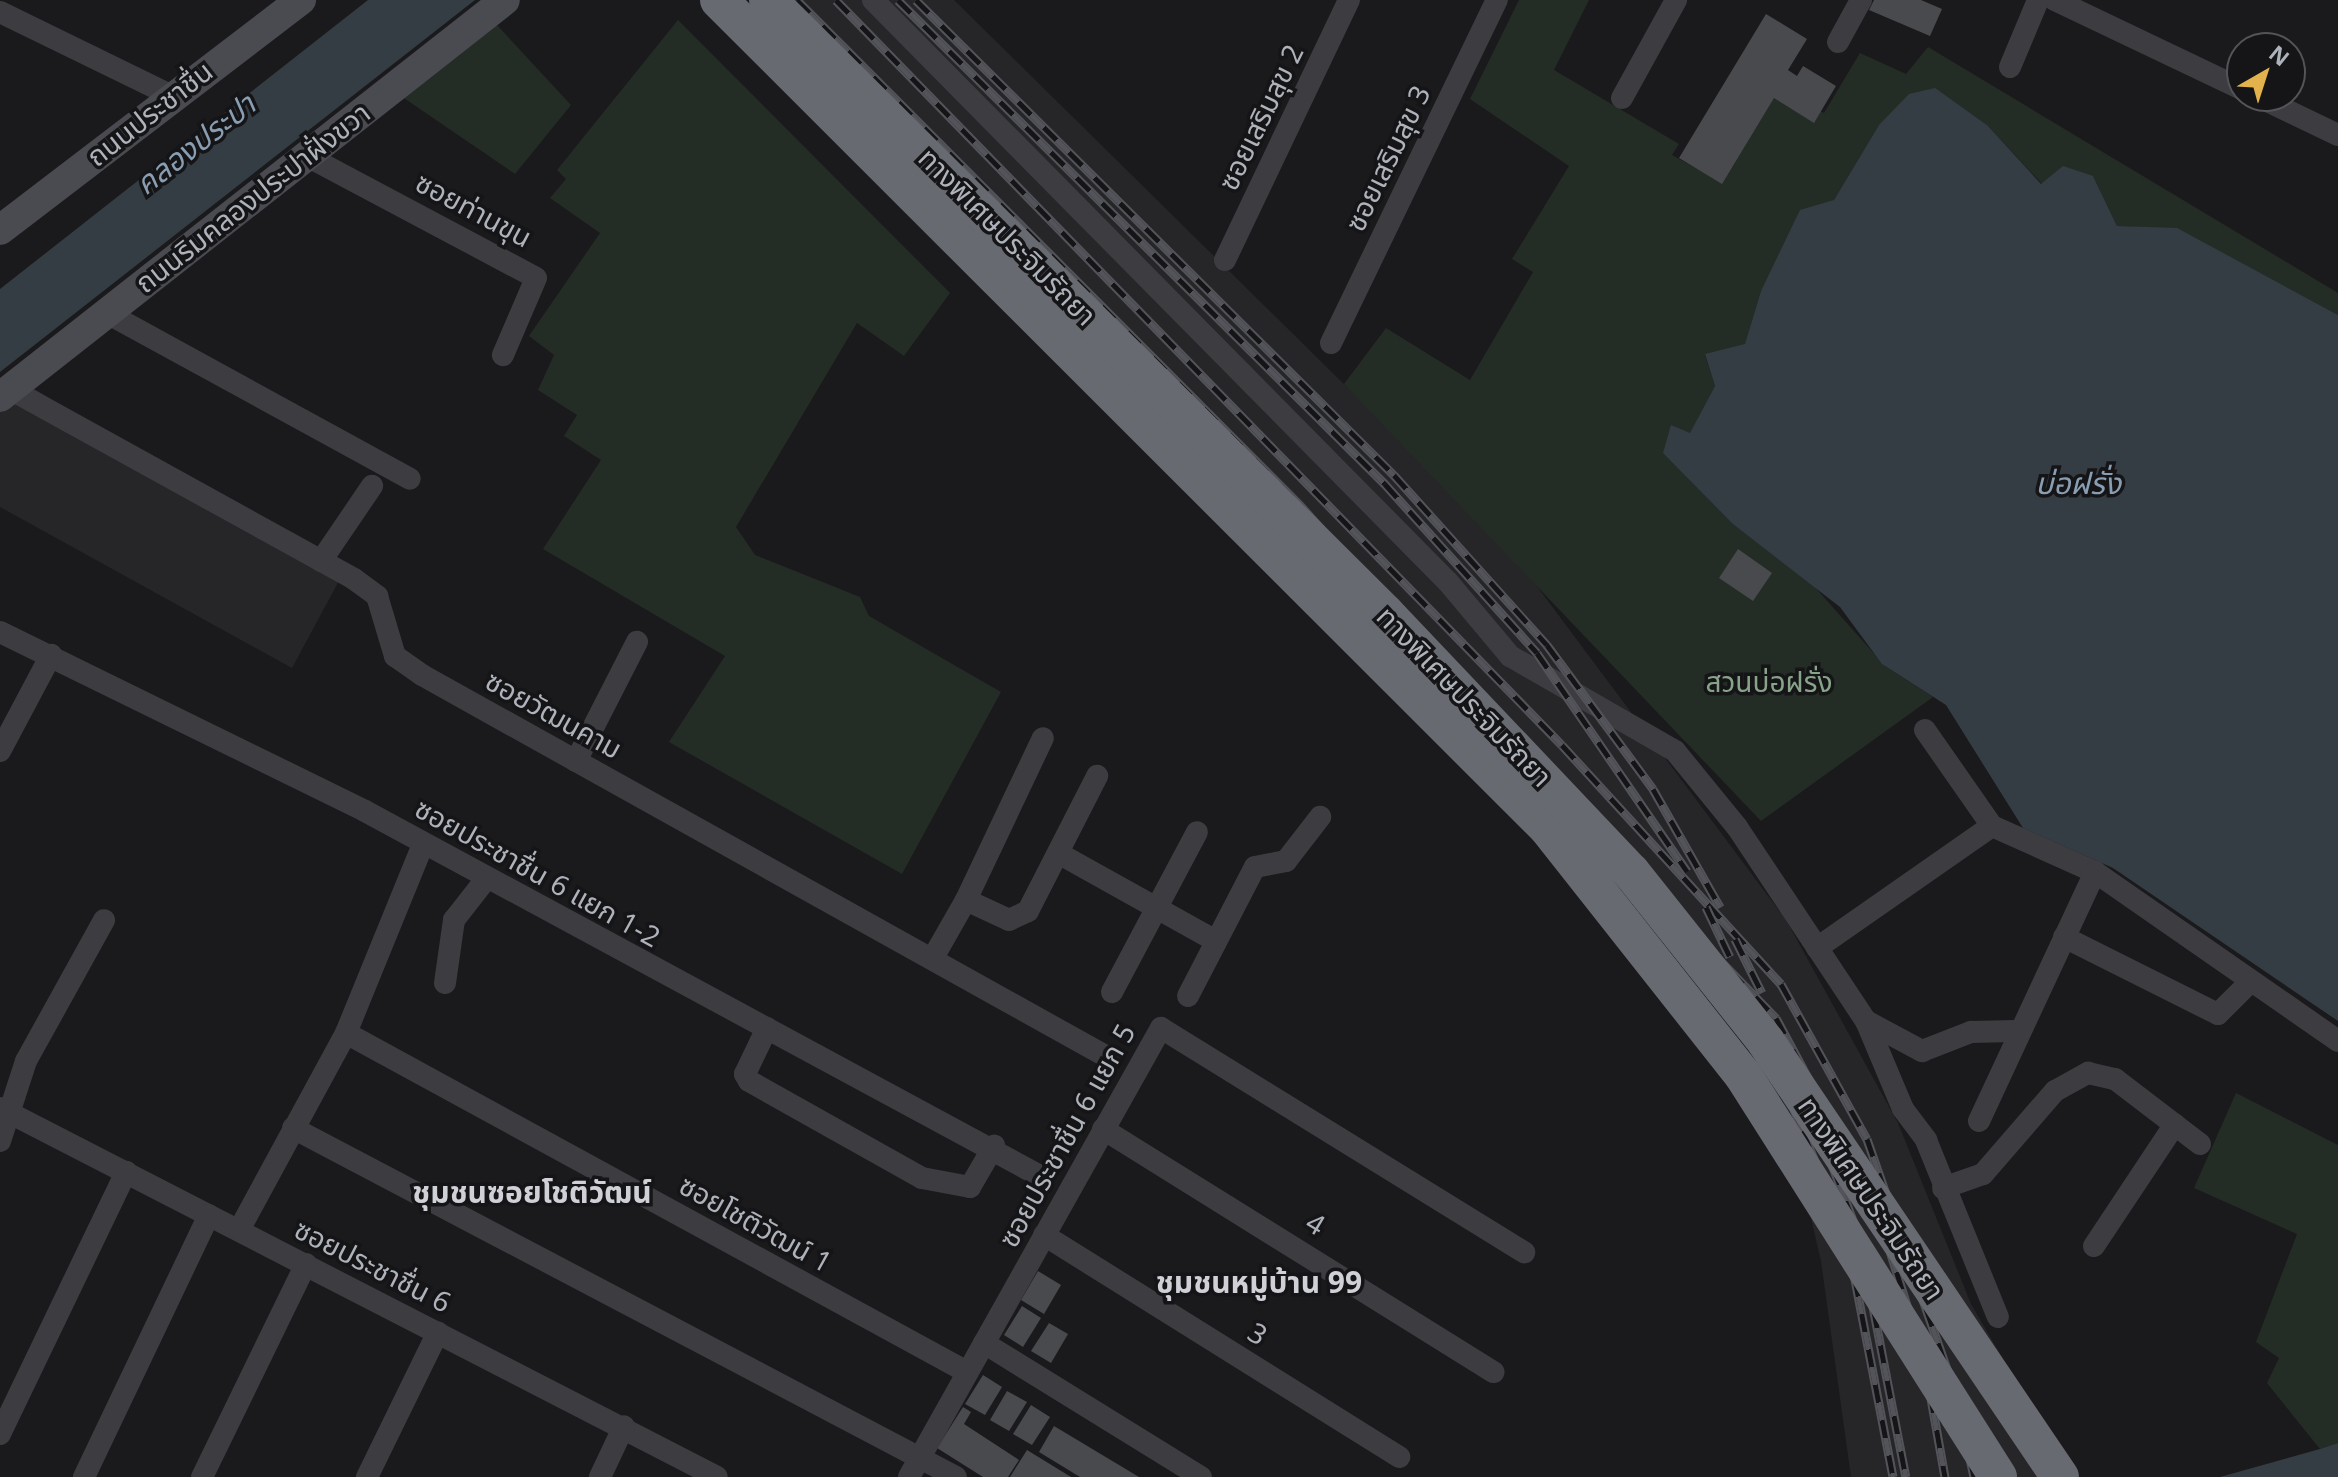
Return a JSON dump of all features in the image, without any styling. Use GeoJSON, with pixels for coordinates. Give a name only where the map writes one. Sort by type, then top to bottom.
{"type":"FeatureCollection","features":[{"type":"Feature","properties":{"kind":"highway","name":"ทางพิเศษประจิมรัถยา"},"geometry":{"type":"LineString","coordinates":[[719,0],[1547,827],[1743,1075],[1998,1477]]}},
{"type":"Feature","properties":{"kind":"highway","name":"ทางพิเศษประจิมรัถยา"},"geometry":{"type":"LineString","coordinates":[[768,0],[1385,613],[1631,872],[1766,1042],[2060,1477]]}},
{"type":"Feature","properties":{"kind":"street","name":"ถนนประชาชื่น"},"geometry":{"type":"LineString","coordinates":[[1,228],[170,95],[301,0]]}},
{"type":"Feature","properties":{"kind":"street","name":"ถนนริมคลองประปาฝั่งขวา"},"geometry":{"type":"LineString","coordinates":[[5,393],[505,0]]}},
{"type":"Feature","properties":{"kind":"street"},"geometry":{"type":"LineString","coordinates":[[873,0],[1448,582],[1510,656],[1675,751],[1737,827],[1866,1021],[1998,1317]]}},
{"type":"Feature","properties":{"kind":"street","name":"ซอยเสริมสุข 2"},"geometry":{"type":"LineString","coordinates":[[1225,260],[1349,0]]}},
{"type":"Feature","properties":{"kind":"street","name":"ซอยเสริมสุข 3"},"geometry":{"type":"LineString","coordinates":[[1331,343],[1497,0]]}},
{"type":"Feature","properties":{"kind":"street"},"geometry":{"type":"LineString","coordinates":[[1622,98],[1676,0]]}},
{"type":"Feature","properties":{"kind":"street"},"geometry":{"type":"LineString","coordinates":[[1838,42],[1861,0]]}},
{"type":"Feature","properties":{"kind":"street"},"geometry":{"type":"LineString","coordinates":[[2010,67],[2038,0]]}},
{"type":"Feature","properties":{"kind":"street"},"geometry":{"type":"LineString","coordinates":[[2055,0],[2226,81]]}},
{"type":"Feature","properties":{"kind":"street"},"geometry":{"type":"LineString","coordinates":[[0,12],[170,95]]}},
{"type":"Feature","properties":{"kind":"street"},"geometry":{"type":"LineString","coordinates":[[2290,112],[2338,135]]}},
{"type":"Feature","properties":{"kind":"street","name":"ซอยท่านขุน"},"geometry":{"type":"LineString","coordinates":[[307,156],[536,278],[503,355]]}},
{"type":"Feature","properties":{"kind":"street"},"geometry":{"type":"LineString","coordinates":[[107,313],[410,479]]}},
{"type":"Feature","properties":{"kind":"street","name":"ซอยวัฒนคาม"},"geometry":{"type":"LineString","coordinates":[[5,393],[321,561],[377,596],[395,656],[576,761],[934,956],[1109,1058]]}},
{"type":"Feature","properties":{"kind":"street"},"geometry":{"type":"LineString","coordinates":[[321,561],[372,486]]}},
{"type":"Feature","properties":{"kind":"street","name":"ซอยประชาชื่น 6 แยก 1-2"},"geometry":{"type":"LineString","coordinates":[[0,632],[423,844],[994,1146],[1042,1177]]}},
{"type":"Feature","properties":{"kind":"street"},"geometry":{"type":"LineString","coordinates":[[576,761],[637,642]]}},
{"type":"Feature","properties":{"kind":"street"},"geometry":{"type":"LineString","coordinates":[[0,751],[51,655]]}},
{"type":"Feature","properties":{"kind":"street"},"geometry":{"type":"LineString","coordinates":[[1925,730],[1992,826],[2095,872],[2338,1041]]}},
{"type":"Feature","properties":{"kind":"street"},"geometry":{"type":"LineString","coordinates":[[934,956],[966,900],[1043,738]]}},
{"type":"Feature","properties":{"kind":"street"},"geometry":{"type":"LineString","coordinates":[[966,900],[1020,919],[1097,776]]}},
{"type":"Feature","properties":{"kind":"street"},"geometry":{"type":"LineString","coordinates":[[1188,996],[1255,867],[1286,861],[1320,817]]}},
{"type":"Feature","properties":{"kind":"street"},"geometry":{"type":"LineString","coordinates":[[1817,948],[1992,826]]}},
{"type":"Feature","properties":{"kind":"street"},"geometry":{"type":"LineString","coordinates":[[1112,992],[1197,832]]}},
{"type":"Feature","properties":{"kind":"street"},"geometry":{"type":"LineString","coordinates":[[239,1230],[346,1033],[423,844]]}},
{"type":"Feature","properties":{"kind":"street"},"geometry":{"type":"LineString","coordinates":[[1058,853],[1216,941]]}},
{"type":"Feature","properties":{"kind":"street"},"geometry":{"type":"LineString","coordinates":[[1979,1121],[2015,1031],[2095,872]]}},
{"type":"Feature","properties":{"kind":"street"},"geometry":{"type":"LineString","coordinates":[[445,983],[454,920],[486,879]]}},
{"type":"Feature","properties":{"kind":"street"},"geometry":{"type":"LineString","coordinates":[[0,1141],[6,1112],[26,1061],[104,920]]}},
{"type":"Feature","properties":{"kind":"street"},"geometry":{"type":"LineString","coordinates":[[2064,937],[2218,1014],[2250,982]]}},
{"type":"Feature","properties":{"kind":"street"},"geometry":{"type":"LineString","coordinates":[[1866,1021],[1922,1051],[1971,1032],[2015,1031]]}},
{"type":"Feature","properties":{"kind":"street"},"geometry":{"type":"LineString","coordinates":[[767,1028],[745,1077],[922,1178],[955,1189],[970,1187],[994,1146]]}},
{"type":"Feature","properties":{"kind":"street","name":"ซอยประชาชื่น 6 แยก 5"},"geometry":{"type":"LineString","coordinates":[[909,1477],[1103,1129],[1166,1028],[1524,1252]]}},
{"type":"Feature","properties":{"kind":"street","name":"ซอยโชติวัฒน์ 1"},"geometry":{"type":"LineString","coordinates":[[346,1033],[967,1372]]}},
{"type":"Feature","properties":{"kind":"street"},"geometry":{"type":"LineString","coordinates":[[1943,1188],[1983,1174],[2055,1091],[2088,1073],[2115,1079],[2200,1144]]}},
{"type":"Feature","properties":{"kind":"street","name":"ซอยประชาชื่น 6"},"geometry":{"type":"LineString","coordinates":[[6,1112],[624,1426],[717,1477]]}},
{"type":"Feature","properties":{"kind":"street"},"geometry":{"type":"LineString","coordinates":[[2094,1246],[2175,1124]]}},
{"type":"Feature","properties":{"kind":"street"},"geometry":{"type":"LineString","coordinates":[[293,1128],[956,1477]]}},
{"type":"Feature","properties":{"kind":"street","name":"4"},"geometry":{"type":"LineString","coordinates":[[1103,1129],[1494,1372]]}},
{"type":"Feature","properties":{"kind":"street"},"geometry":{"type":"LineString","coordinates":[[0,1434],[126,1172]]}},
{"type":"Feature","properties":{"kind":"street"},"geometry":{"type":"LineString","coordinates":[[84,1477],[209,1215]]}},
{"type":"Feature","properties":{"kind":"street","name":"3"},"geometry":{"type":"LineString","coordinates":[[1044,1235],[1399,1457]]}},
{"type":"Feature","properties":{"kind":"street"},"geometry":{"type":"LineString","coordinates":[[202,1477],[306,1264]]}},
{"type":"Feature","properties":{"kind":"street"},"geometry":{"type":"LineString","coordinates":[[367,1477],[438,1332]]}},
{"type":"Feature","properties":{"kind":"street"},"geometry":{"type":"LineString","coordinates":[[984,1343],[1201,1477]]}},
{"type":"Feature","properties":{"kind":"street"},"geometry":{"type":"LineString","coordinates":[[600,1477],[624,1426]]}},
{"type":"Feature","properties":{"kind":"shaded area"},"geometry":{"type":"Polygon","coordinates":[[[780,0],[954,0],[1427,466],[1536,585],[1786,920],[1898,1123],[1971,1304],[2072,1477],[1851,1477],[1821,1261],[1782,1095],[1683,955],[1538,785],[780,0]]]}},
{"type":"Feature","properties":{"kind":"shaded area"},"geometry":{"type":"Polygon","coordinates":[[[28,385],[340,579],[292,668],[0,507],[0,407],[28,385]]]}},
{"type":"Feature","properties":{"kind":"green space","name":"สวนบ่อฝรั่ง"},"geometry":{"type":"Polygon","coordinates":[[[1519,0],[1589,0],[1554,70],[1679,144],[1672,155],[1712,177],[1766,85],[1824,113],[1860,53],[1906,74],[1928,47],[2338,293],[2338,315],[2177,229],[2117,226],[2093,176],[2042,184],[1988,126],[1879,125],[1834,200],[1761,291],[1745,345],[1705,355],[1715,386],[1690,434],[1671,425],[1885,666],[1933,697],[1761,821],[1344,384],[1386,328],[1470,380],[1533,272],[1512,259],[1569,166],[1470,99],[1519,0]]]}},
{"type":"Feature","properties":{"kind":"green space"},"geometry":{"type":"Polygon","coordinates":[[[678,20],[950,293],[904,356],[857,323],[736,527],[755,555],[860,597],[869,616],[1001,692],[902,874],[669,742],[725,656],[543,549],[601,460],[564,436],[577,415],[538,390],[554,355],[529,336],[600,233],[550,198],[566,179],[557,170],[678,20]]]}},
{"type":"Feature","properties":{"kind":"green space"},"geometry":{"type":"Polygon","coordinates":[[[497,25],[571,105],[515,174],[395,92],[497,25]]]}},
{"type":"Feature","properties":{"kind":"green space"},"geometry":{"type":"Polygon","coordinates":[[[2236,1093],[2338,1145],[2338,1443],[2320,1449],[2267,1383],[2279,1358],[2256,1342],[2297,1234],[2194,1188],[2236,1093]]]}},
{"type":"Feature","properties":{"kind":"water","name":"คลองประปา"},"geometry":{"type":"Polygon","coordinates":[[[368,0],[475,0],[0,372],[0,289],[368,0]]]}},
{"type":"Feature","properties":{"kind":"water","name":"บ่อฝรั่ง"},"geometry":{"type":"Polygon","coordinates":[[[1935,88],[1988,126],[2041,184],[2063,166],[2093,176],[2117,226],[2177,228],[2338,315],[2338,1021],[2113,868],[2023,828],[1946,705],[1882,664],[1840,607],[1733,524],[1663,453],[1671,425],[1690,433],[1715,386],[1705,354],[1745,344],[1761,291],[1800,210],[1834,200],[1879,125],[1909,94],[1935,88]]]}},
{"type":"Feature","properties":{"kind":"water"},"geometry":{"type":"Polygon","coordinates":[[[2338,1443],[2338,1477],[2220,1477],[2320,1449],[2338,1443]]]}},
{"type":"Feature","properties":{"kind":"building"},"geometry":{"type":"Polygon","coordinates":[[[1874,0],[1921,0],[1942,9],[1930,36],[1869,10],[1874,0]]]}},
{"type":"Feature","properties":{"kind":"building"},"geometry":{"type":"Polygon","coordinates":[[[1766,14],[1807,39],[1788,70],[1797,76],[1803,66],[1836,86],[1814,123],[1774,98],[1722,184],[1679,158],[1766,14]]]}},
{"type":"Feature","properties":{"kind":"building"},"geometry":{"type":"Polygon","coordinates":[[[1738,549],[1772,573],[1753,601],[1719,578],[1738,549]]]}},
{"type":"Feature","properties":{"kind":"building"},"geometry":{"type":"Polygon","coordinates":[[[1038,1271],[1061,1285],[1044,1314],[1021,1300],[1038,1271]]]}},
{"type":"Feature","properties":{"kind":"building"},"geometry":{"type":"Polygon","coordinates":[[[1022,1306],[1041,1318],[1023,1347],[1004,1335],[1022,1306]]]}},
{"type":"Feature","properties":{"kind":"building"},"geometry":{"type":"Polygon","coordinates":[[[1049,1323],[1068,1334],[1051,1363],[1031,1351],[1049,1323]]]}},
{"type":"Feature","properties":{"kind":"building"},"geometry":{"type":"Polygon","coordinates":[[[983,1375],[1002,1387],[985,1415],[965,1404],[983,1375]]]}},
{"type":"Feature","properties":{"kind":"building"},"geometry":{"type":"Polygon","coordinates":[[[1007,1391],[1027,1402],[1009,1431],[990,1420],[1007,1391]]]}},
{"type":"Feature","properties":{"kind":"building"},"geometry":{"type":"Polygon","coordinates":[[[1031,1405],[1050,1417],[1032,1445],[1013,1434],[1031,1405]]]}},
{"type":"Feature","properties":{"kind":"building"},"geometry":{"type":"Polygon","coordinates":[[[963,1407],[971,1412],[964,1424],[1019,1460],[1008,1477],[983,1477],[937,1448],[963,1407]]]}},
{"type":"Feature","properties":{"kind":"building"},"geometry":{"type":"Polygon","coordinates":[[[1054,1426],[1139,1477],[1080,1477],[1039,1452],[1054,1426]]]}},
{"type":"Feature","properties":{"kind":"building"},"geometry":{"type":"Polygon","coordinates":[[[1027,1450],[1071,1477],[1010,1477],[1027,1450]]]}},
{"type":"Feature","properties":{"kind":"railway"},"geometry":{"type":"LineString","coordinates":[[797,0],[1300,505],[1555,790],[1776,1018],[1875,1203],[1924,1359],[1945,1477]]}},
{"type":"Feature","properties":{"kind":"railway"},"geometry":{"type":"LineString","coordinates":[[836,0],[1562,745],[1781,984],[1867,1139],[1956,1395],[1974,1477]]}},
{"type":"Feature","properties":{"kind":"railway"},"geometry":{"type":"LineString","coordinates":[[898,0],[1385,484],[1537,653],[1687,871]]}},
{"type":"Feature","properties":{"kind":"railway"},"geometry":{"type":"LineString","coordinates":[[916,0],[1394,475],[1547,645],[1653,789],[1720,907]]}},
{"type":"Feature","properties":{"kind":"railway"},"geometry":{"type":"LineString","coordinates":[[1706,907],[1730,957]]}},
{"type":"Feature","properties":{"kind":"railway"},"geometry":{"type":"LineString","coordinates":[[1735,939],[1762,993]]}},
{"type":"Feature","properties":{"kind":"railway"},"geometry":{"type":"LineString","coordinates":[[1749,997],[1848,1243],[1893,1477]]}},
{"type":"Feature","properties":{"kind":"railway"},"geometry":{"type":"LineString","coordinates":[[1795,1066],[1860,1239],[1906,1477]]}},
{"type":"Feature","properties":{"kind":"district","name":"ชุมชนซอยโชติวัฒน์"},"geometry":{"type":"Point","coordinates":[532,1192]}},
{"type":"Feature","properties":{"kind":"district","name":"ชุมชนหมู่บ้าน 99"},"geometry":{"type":"Point","coordinates":[1259,1282]}}]}
